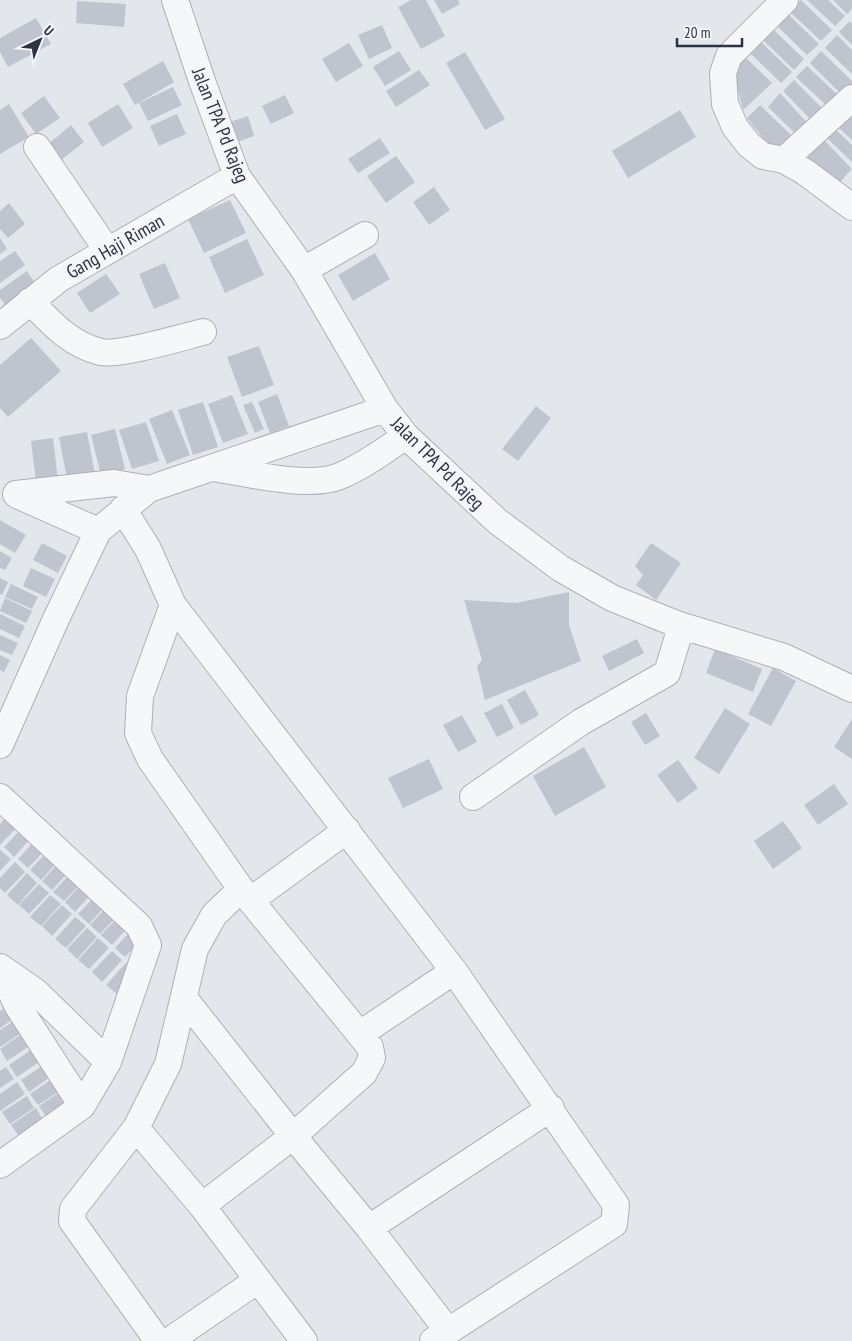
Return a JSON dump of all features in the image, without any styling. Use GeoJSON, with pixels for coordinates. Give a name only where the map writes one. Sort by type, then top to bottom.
{"type":"FeatureCollection","features":[{"type":"Feature","properties":{"kind":"street","name":"Jalan TPA Pd Rajeg"},"geometry":{"type":"LineString","coordinates":[[175,0],[202,82],[237,176],[304,270],[385,409],[406,436],[497,521],[560,568],[612,598],[679,625],[784,657],[852,689]]}},
{"type":"Feature","properties":{"kind":"street"},"geometry":{"type":"LineString","coordinates":[[785,0],[729,56],[724,73],[725,104],[735,127],[749,145],[763,156],[784,160],[805,172],[852,207]]}},
{"type":"Feature","properties":{"kind":"street"},"geometry":{"type":"LineString","coordinates":[[784,160],[852,98]]}},
{"type":"Feature","properties":{"kind":"street"},"geometry":{"type":"LineString","coordinates":[[37,147],[106,250]]}},
{"type":"Feature","properties":{"kind":"street","name":"Gang Haji Riman"},"geometry":{"type":"LineString","coordinates":[[0,326],[59,278],[237,176]]}},
{"type":"Feature","properties":{"kind":"street"},"geometry":{"type":"LineString","coordinates":[[304,270],[365,235]]}},
{"type":"Feature","properties":{"kind":"street"},"geometry":{"type":"LineString","coordinates":[[30,301],[70,338],[86,347],[104,353],[155,344],[203,332]]}},
{"type":"Feature","properties":{"kind":"street"},"geometry":{"type":"LineString","coordinates":[[0,745],[56,619],[98,531],[123,509],[149,489],[385,409]]}},
{"type":"Feature","properties":{"kind":"street"},"geometry":{"type":"LineString","coordinates":[[210,467],[286,479],[321,480],[338,477],[364,464],[406,436]]}},
{"type":"Feature","properties":{"kind":"street"},"geometry":{"type":"LineString","coordinates":[[8,491],[114,483],[149,489]]}},
{"type":"Feature","properties":{"kind":"street"},"geometry":{"type":"LineString","coordinates":[[8,491],[98,531]]}},
{"type":"Feature","properties":{"kind":"street"},"geometry":{"type":"LineString","coordinates":[[123,509],[161,575],[172,605],[454,971],[551,1108],[616,1205],[614,1224],[440,1336],[369,1228],[293,1136],[184,998]]}},
{"type":"Feature","properties":{"kind":"street"},"geometry":{"type":"LineString","coordinates":[[172,605],[140,696],[138,733],[150,759],[246,894],[370,1047],[372,1058],[364,1073],[293,1136],[202,1206]]}},
{"type":"Feature","properties":{"kind":"street"},"geometry":{"type":"LineString","coordinates":[[473,797],[581,722],[667,674],[678,637],[679,625]]}},
{"type":"Feature","properties":{"kind":"street"},"geometry":{"type":"LineString","coordinates":[[0,797],[130,917],[146,935],[148,945],[108,1062],[82,1106],[0,1164]]}},
{"type":"Feature","properties":{"kind":"street"},"geometry":{"type":"LineString","coordinates":[[158,1341],[72,1221],[73,1209],[136,1128],[168,1064],[195,950],[214,915],[347,830]]}},
{"type":"Feature","properties":{"kind":"street"},"geometry":{"type":"LineString","coordinates":[[0,967],[36,992],[108,1062]]}},
{"type":"Feature","properties":{"kind":"street"},"geometry":{"type":"LineString","coordinates":[[0,967],[17,1005],[82,1106]]}},
{"type":"Feature","properties":{"kind":"street"},"geometry":{"type":"LineString","coordinates":[[360,1034],[454,971]]}},
{"type":"Feature","properties":{"kind":"street"},"geometry":{"type":"LineString","coordinates":[[369,1228],[551,1108]]}},
{"type":"Feature","properties":{"kind":"street"},"geometry":{"type":"LineString","coordinates":[[136,1128],[202,1206],[304,1341]]}},
{"type":"Feature","properties":{"kind":"street"},"geometry":{"type":"LineString","coordinates":[[168,1341],[258,1280]]}},
{"type":"Feature","properties":{"kind":"building"},"geometry":{"type":"Polygon","coordinates":[[[411,0],[426,0],[445,36],[421,49],[398,7],[411,0]]]}},
{"type":"Feature","properties":{"kind":"building"},"geometry":{"type":"Polygon","coordinates":[[[434,0],[458,0],[460,4],[442,14],[434,0]]]}},
{"type":"Feature","properties":{"kind":"building"},"geometry":{"type":"Polygon","coordinates":[[[801,0],[832,30],[821,41],[790,12],[801,0]]]}},
{"type":"Feature","properties":{"kind":"building"},"geometry":{"type":"Polygon","coordinates":[[[807,0],[828,0],[845,16],[835,26],[807,0]]]}},
{"type":"Feature","properties":{"kind":"building"},"geometry":{"type":"Polygon","coordinates":[[[833,0],[852,0],[852,9],[847,14],[833,0]]]}},
{"type":"Feature","properties":{"kind":"building"},"geometry":{"type":"Polygon","coordinates":[[[77,1],[126,4],[124,27],[76,23],[77,1]]]}},
{"type":"Feature","properties":{"kind":"building"},"geometry":{"type":"Polygon","coordinates":[[[788,14],[819,44],[807,55],[777,26],[788,14]]]}},
{"type":"Feature","properties":{"kind":"building"},"geometry":{"type":"Polygon","coordinates":[[[36,18],[51,44],[8,67],[0,52],[0,38],[36,18]]]}},
{"type":"Feature","properties":{"kind":"building"},"geometry":{"type":"Polygon","coordinates":[[[850,21],[852,24],[852,45],[839,32],[850,21]]]}},
{"type":"Feature","properties":{"kind":"building"},"geometry":{"type":"Polygon","coordinates":[[[382,25],[392,48],[369,59],[358,35],[382,25]]]}},
{"type":"Feature","properties":{"kind":"building"},"geometry":{"type":"Polygon","coordinates":[[[773,29],[804,59],[794,70],[763,40],[773,29]]]}},
{"type":"Feature","properties":{"kind":"building"},"geometry":{"type":"Polygon","coordinates":[[[837,35],[852,50],[852,74],[825,48],[837,35]]]}},
{"type":"Feature","properties":{"kind":"building"},"geometry":{"type":"Polygon","coordinates":[[[761,42],[792,72],[781,83],[750,53],[761,42]]]}},
{"type":"Feature","properties":{"kind":"building"},"geometry":{"type":"Polygon","coordinates":[[[349,43],[363,66],[336,82],[322,59],[349,43]]]}},
{"type":"Feature","properties":{"kind":"building"},"geometry":{"type":"Polygon","coordinates":[[[399,51],[411,70],[385,86],[373,67],[399,51]]]}},
{"type":"Feature","properties":{"kind":"building"},"geometry":{"type":"Polygon","coordinates":[[[821,51],[852,81],[852,86],[843,96],[810,63],[821,51]]]}},
{"type":"Feature","properties":{"kind":"building"},"geometry":{"type":"Polygon","coordinates":[[[465,52],[505,119],[485,130],[446,63],[465,52]]]}},
{"type":"Feature","properties":{"kind":"building"},"geometry":{"type":"Polygon","coordinates":[[[740,52],[772,83],[743,110],[731,62],[740,52]]]}},
{"type":"Feature","properties":{"kind":"building"},"geometry":{"type":"Polygon","coordinates":[[[163,61],[174,82],[135,105],[123,84],[163,61]]]}},
{"type":"Feature","properties":{"kind":"building"},"geometry":{"type":"Polygon","coordinates":[[[807,66],[841,98],[830,109],[796,77],[807,66]]]}},
{"type":"Feature","properties":{"kind":"building"},"geometry":{"type":"Polygon","coordinates":[[[419,70],[430,85],[396,107],[386,91],[419,70]]]}},
{"type":"Feature","properties":{"kind":"building"},"geometry":{"type":"Polygon","coordinates":[[[794,80],[826,112],[815,124],[783,91],[794,80]]]}},
{"type":"Feature","properties":{"kind":"building"},"geometry":{"type":"Polygon","coordinates":[[[173,87],[182,105],[148,121],[139,103],[173,87]]]}},
{"type":"Feature","properties":{"kind":"building"},"geometry":{"type":"Polygon","coordinates":[[[780,93],[811,127],[799,137],[768,107],[780,93]]]}},
{"type":"Feature","properties":{"kind":"building"},"geometry":{"type":"Polygon","coordinates":[[[285,95],[294,113],[271,124],[262,106],[285,95]]]}},
{"type":"Feature","properties":{"kind":"building"},"geometry":{"type":"Polygon","coordinates":[[[44,96],[60,118],[36,134],[21,113],[44,96]]]}},
{"type":"Feature","properties":{"kind":"building"},"geometry":{"type":"Polygon","coordinates":[[[9,104],[29,137],[0,154],[0,110],[9,104]]]}},
{"type":"Feature","properties":{"kind":"building"},"geometry":{"type":"Polygon","coordinates":[[[118,104],[133,128],[102,147],[88,123],[118,104]]]}},
{"type":"Feature","properties":{"kind":"building"},"geometry":{"type":"Polygon","coordinates":[[[760,105],[793,137],[773,151],[747,118],[760,105]]]}},
{"type":"Feature","properties":{"kind":"building"},"geometry":{"type":"Polygon","coordinates":[[[680,110],[696,137],[628,178],[612,151],[680,110]]]}},
{"type":"Feature","properties":{"kind":"building"},"geometry":{"type":"Polygon","coordinates":[[[177,114],[186,134],[159,146],[150,126],[177,114]]]}},
{"type":"Feature","properties":{"kind":"building"},"geometry":{"type":"Polygon","coordinates":[[[848,114],[852,118],[852,140],[837,126],[848,114]]]}},
{"type":"Feature","properties":{"kind":"building"},"geometry":{"type":"Polygon","coordinates":[[[248,116],[254,136],[234,143],[227,123],[248,116]]]}},
{"type":"Feature","properties":{"kind":"building"},"geometry":{"type":"Polygon","coordinates":[[[71,125],[84,142],[60,161],[47,145],[71,125]]]}},
{"type":"Feature","properties":{"kind":"building"},"geometry":{"type":"Polygon","coordinates":[[[834,128],[852,145],[852,162],[826,137],[834,128]]]}},
{"type":"Feature","properties":{"kind":"building"},"geometry":{"type":"Polygon","coordinates":[[[380,138],[390,153],[358,173],[348,159],[380,138]]]}},
{"type":"Feature","properties":{"kind":"building"},"geometry":{"type":"Polygon","coordinates":[[[822,138],[852,169],[839,183],[812,170],[806,154],[822,138]]]}},
{"type":"Feature","properties":{"kind":"building"},"geometry":{"type":"Polygon","coordinates":[[[396,156],[415,182],[386,203],[367,176],[396,156]]]}},
{"type":"Feature","properties":{"kind":"building"},"geometry":{"type":"Polygon","coordinates":[[[434,187],[450,210],[429,225],[413,202],[434,187]]]}},
{"type":"Feature","properties":{"kind":"building"},"geometry":{"type":"Polygon","coordinates":[[[230,200],[246,233],[204,253],[188,219],[230,200]]]}},
{"type":"Feature","properties":{"kind":"building"},"geometry":{"type":"Polygon","coordinates":[[[9,203],[25,224],[8,238],[0,229],[0,211],[9,203]]]}},
{"type":"Feature","properties":{"kind":"building"},"geometry":{"type":"Polygon","coordinates":[[[0,238],[7,249],[0,254],[0,238]]]}},
{"type":"Feature","properties":{"kind":"building"},"geometry":{"type":"Polygon","coordinates":[[[247,239],[264,275],[225,293],[209,257],[247,239]]]}},
{"type":"Feature","properties":{"kind":"building"},"geometry":{"type":"Polygon","coordinates":[[[15,251],[25,265],[0,283],[0,261],[15,251]]]}},
{"type":"Feature","properties":{"kind":"building"},"geometry":{"type":"Polygon","coordinates":[[[375,253],[390,279],[353,301],[338,275],[375,253]]]}},
{"type":"Feature","properties":{"kind":"building"},"geometry":{"type":"Polygon","coordinates":[[[165,263],[180,298],[154,309],[139,274],[165,263]]]}},
{"type":"Feature","properties":{"kind":"building"},"geometry":{"type":"Polygon","coordinates":[[[27,271],[39,289],[9,310],[0,298],[0,290],[27,271]]]}},
{"type":"Feature","properties":{"kind":"building"},"geometry":{"type":"Polygon","coordinates":[[[106,274],[120,294],[90,313],[77,293],[106,274]]]}},
{"type":"Feature","properties":{"kind":"building"},"geometry":{"type":"Polygon","coordinates":[[[31,338],[61,371],[8,417],[0,408],[0,365],[31,338]]]}},
{"type":"Feature","properties":{"kind":"building"},"geometry":{"type":"Polygon","coordinates":[[[259,346],[274,385],[242,397],[227,357],[259,346]]]}},
{"type":"Feature","properties":{"kind":"building"},"geometry":{"type":"Polygon","coordinates":[[[277,394],[289,426],[270,433],[258,402],[277,394]]]}},
{"type":"Feature","properties":{"kind":"building"},"geometry":{"type":"Polygon","coordinates":[[[232,395],[248,434],[223,443],[208,404],[232,395]]]}},
{"type":"Feature","properties":{"kind":"building"},"geometry":{"type":"Polygon","coordinates":[[[203,402],[218,447],[193,455],[178,410],[203,402]]]}},
{"type":"Feature","properties":{"kind":"building"},"geometry":{"type":"Polygon","coordinates":[[[252,402],[264,429],[255,433],[243,405],[252,402]]]}},
{"type":"Feature","properties":{"kind":"building"},"geometry":{"type":"Polygon","coordinates":[[[536,406],[551,418],[518,461],[502,449],[536,406]]]}},
{"type":"Feature","properties":{"kind":"building"},"geometry":{"type":"Polygon","coordinates":[[[172,410],[190,455],[167,464],[149,419],[172,410]]]}},
{"type":"Feature","properties":{"kind":"building"},"geometry":{"type":"Polygon","coordinates":[[[146,422],[159,461],[132,469],[119,430],[146,422]]]}},
{"type":"Feature","properties":{"kind":"building"},"geometry":{"type":"Polygon","coordinates":[[[115,429],[125,469],[101,475],[91,435],[115,429]]]}},
{"type":"Feature","properties":{"kind":"building"},"geometry":{"type":"Polygon","coordinates":[[[87,432],[95,474],[67,479],[59,437],[87,432]]]}},
{"type":"Feature","properties":{"kind":"building"},"geometry":{"type":"Polygon","coordinates":[[[53,438],[58,480],[36,482],[31,441],[53,438]]]}},
{"type":"Feature","properties":{"kind":"building"},"geometry":{"type":"Polygon","coordinates":[[[0,520],[26,535],[15,553],[0,544],[0,520]]]}},
{"type":"Feature","properties":{"kind":"building"},"geometry":{"type":"Polygon","coordinates":[[[42,543],[67,556],[58,573],[33,560],[42,543]]]}},
{"type":"Feature","properties":{"kind":"building"},"geometry":{"type":"Polygon","coordinates":[[[651,543],[681,563],[656,600],[636,585],[643,575],[635,566],[651,543]]]}},
{"type":"Feature","properties":{"kind":"building"},"geometry":{"type":"Polygon","coordinates":[[[0,551],[12,558],[5,570],[0,568],[0,551]]]}},
{"type":"Feature","properties":{"kind":"building"},"geometry":{"type":"Polygon","coordinates":[[[31,568],[55,579],[46,597],[23,586],[31,568]]]}},
{"type":"Feature","properties":{"kind":"building"},"geometry":{"type":"Polygon","coordinates":[[[0,578],[8,582],[2,595],[0,594],[0,578]]]}},
{"type":"Feature","properties":{"kind":"building"},"geometry":{"type":"Polygon","coordinates":[[[11,584],[38,597],[32,609],[5,597],[11,584]]]}},
{"type":"Feature","properties":{"kind":"building"},"geometry":{"type":"Polygon","coordinates":[[[569,592],[569,625],[581,661],[485,700],[477,666],[482,660],[464,600],[516,603],[569,592]]]}},
{"type":"Feature","properties":{"kind":"building"},"geometry":{"type":"Polygon","coordinates":[[[5,598],[32,611],[26,623],[0,611],[5,598]]]}},
{"type":"Feature","properties":{"kind":"building"},"geometry":{"type":"Polygon","coordinates":[[[0,614],[25,626],[19,638],[0,629],[0,614]]]}},
{"type":"Feature","properties":{"kind":"building"},"geometry":{"type":"Polygon","coordinates":[[[0,635],[18,643],[12,655],[0,650],[0,635]]]}},
{"type":"Feature","properties":{"kind":"building"},"geometry":{"type":"Polygon","coordinates":[[[637,639],[644,653],[609,671],[602,656],[637,639]]]}},
{"type":"Feature","properties":{"kind":"building"},"geometry":{"type":"Polygon","coordinates":[[[715,649],[762,669],[753,692],[706,673],[715,649]]]}},
{"type":"Feature","properties":{"kind":"building"},"geometry":{"type":"Polygon","coordinates":[[[0,655],[10,660],[4,672],[0,670],[0,655]]]}},
{"type":"Feature","properties":{"kind":"building"},"geometry":{"type":"Polygon","coordinates":[[[773,668],[796,681],[771,726],[748,714],[773,668]]]}},
{"type":"Feature","properties":{"kind":"building"},"geometry":{"type":"Polygon","coordinates":[[[525,690],[539,715],[521,725],[507,700],[525,690]]]}},
{"type":"Feature","properties":{"kind":"building"},"geometry":{"type":"Polygon","coordinates":[[[502,704],[514,728],[497,737],[484,713],[502,704]]]}},
{"type":"Feature","properties":{"kind":"building"},"geometry":{"type":"Polygon","coordinates":[[[725,708],[750,724],[719,774],[694,758],[725,708]]]}},
{"type":"Feature","properties":{"kind":"building"},"geometry":{"type":"Polygon","coordinates":[[[646,713],[660,736],[645,745],[631,722],[646,713]]]}},
{"type":"Feature","properties":{"kind":"building"},"geometry":{"type":"Polygon","coordinates":[[[462,715],[477,742],[458,752],[443,725],[462,715]]]}},
{"type":"Feature","properties":{"kind":"building"},"geometry":{"type":"Polygon","coordinates":[[[852,719],[852,759],[834,747],[852,719]]]}},
{"type":"Feature","properties":{"kind":"building"},"geometry":{"type":"Polygon","coordinates":[[[584,747],[606,787],[555,816],[533,776],[584,747]]]}},
{"type":"Feature","properties":{"kind":"building"},"geometry":{"type":"Polygon","coordinates":[[[429,759],[443,789],[403,808],[388,778],[429,759]]]}},
{"type":"Feature","properties":{"kind":"building"},"geometry":{"type":"Polygon","coordinates":[[[678,760],[698,788],[678,803],[657,775],[678,760]]]}},
{"type":"Feature","properties":{"kind":"building"},"geometry":{"type":"Polygon","coordinates":[[[834,784],[848,804],[818,825],[804,805],[834,784]]]}},
{"type":"Feature","properties":{"kind":"building"},"geometry":{"type":"Polygon","coordinates":[[[10,813],[21,823],[0,845],[0,824],[10,813]]]}},
{"type":"Feature","properties":{"kind":"building"},"geometry":{"type":"Polygon","coordinates":[[[783,821],[802,848],[773,869],[754,841],[783,821]]]}},
{"type":"Feature","properties":{"kind":"building"},"geometry":{"type":"Polygon","coordinates":[[[24,826],[34,835],[14,857],[4,847],[24,826]]]}},
{"type":"Feature","properties":{"kind":"building"},"geometry":{"type":"Polygon","coordinates":[[[38,837],[48,847],[28,868],[18,859],[38,837]]]}},
{"type":"Feature","properties":{"kind":"building"},"geometry":{"type":"Polygon","coordinates":[[[50,849],[61,858],[41,880],[30,870],[50,849]]]}},
{"type":"Feature","properties":{"kind":"building"},"geometry":{"type":"Polygon","coordinates":[[[0,850],[11,859],[0,871],[0,850]]]}},
{"type":"Feature","properties":{"kind":"building"},"geometry":{"type":"Polygon","coordinates":[[[62,859],[72,868],[52,890],[42,881],[62,859]]]}},
{"type":"Feature","properties":{"kind":"building"},"geometry":{"type":"Polygon","coordinates":[[[15,862],[25,872],[5,893],[0,888],[0,878],[15,862]]]}},
{"type":"Feature","properties":{"kind":"building"},"geometry":{"type":"Polygon","coordinates":[[[74,870],[84,880],[64,901],[53,892],[74,870]]]}},
{"type":"Feature","properties":{"kind":"building"},"geometry":{"type":"Polygon","coordinates":[[[27,873],[37,883],[18,905],[7,895],[27,873]]]}},
{"type":"Feature","properties":{"kind":"building"},"geometry":{"type":"Polygon","coordinates":[[[85,880],[95,890],[75,912],[65,902],[85,880]]]}},
{"type":"Feature","properties":{"kind":"building"},"geometry":{"type":"Polygon","coordinates":[[[39,884],[49,893],[29,914],[19,905],[39,884]]]}},
{"type":"Feature","properties":{"kind":"building"},"geometry":{"type":"Polygon","coordinates":[[[98,893],[109,902],[89,924],[78,914],[98,893]]]}},
{"type":"Feature","properties":{"kind":"building"},"geometry":{"type":"Polygon","coordinates":[[[50,895],[61,904],[41,926],[30,917],[50,895]]]}},
{"type":"Feature","properties":{"kind":"building"},"geometry":{"type":"Polygon","coordinates":[[[110,903],[120,913],[100,934],[90,925],[110,903]]]}},
{"type":"Feature","properties":{"kind":"building"},"geometry":{"type":"Polygon","coordinates":[[[62,905],[72,914],[52,936],[42,926],[62,905]]]}},
{"type":"Feature","properties":{"kind":"building"},"geometry":{"type":"Polygon","coordinates":[[[121,914],[132,923],[112,945],[101,935],[121,914]]]}},
{"type":"Feature","properties":{"kind":"building"},"geometry":{"type":"Polygon","coordinates":[[[75,917],[86,926],[66,948],[55,939],[75,917]]]}},
{"type":"Feature","properties":{"kind":"building"},"geometry":{"type":"Polygon","coordinates":[[[135,926],[145,936],[125,957],[115,948],[135,926]]]}},
{"type":"Feature","properties":{"kind":"building"},"geometry":{"type":"Polygon","coordinates":[[[87,928],[97,937],[77,959],[67,949],[87,928]]]}},
{"type":"Feature","properties":{"kind":"building"},"geometry":{"type":"Polygon","coordinates":[[[98,938],[109,948],[89,969],[78,960],[98,938]]]}},
{"type":"Feature","properties":{"kind":"building"},"geometry":{"type":"Polygon","coordinates":[[[112,951],[122,960],[102,982],[92,972],[112,951]]]}},
{"type":"Feature","properties":{"kind":"building"},"geometry":{"type":"Polygon","coordinates":[[[126,963],[137,973],[117,994],[106,985],[126,963]]]}},
{"type":"Feature","properties":{"kind":"building"},"geometry":{"type":"Polygon","coordinates":[[[6,1007],[13,1019],[0,1028],[0,1011],[6,1007]]]}},
{"type":"Feature","properties":{"kind":"building"},"geometry":{"type":"Polygon","coordinates":[[[15,1020],[23,1032],[0,1047],[0,1030],[15,1020]]]}},
{"type":"Feature","properties":{"kind":"building"},"geometry":{"type":"Polygon","coordinates":[[[23,1033],[31,1045],[7,1061],[0,1049],[23,1033]]]}},
{"type":"Feature","properties":{"kind":"building"},"geometry":{"type":"Polygon","coordinates":[[[34,1048],[42,1060],[17,1077],[9,1065],[34,1048]]]}},
{"type":"Feature","properties":{"kind":"building"},"geometry":{"type":"Polygon","coordinates":[[[45,1064],[53,1075],[29,1092],[21,1080],[45,1064]]]}},
{"type":"Feature","properties":{"kind":"building"},"geometry":{"type":"Polygon","coordinates":[[[6,1067],[14,1079],[0,1088],[0,1071],[6,1067]]]}},
{"type":"Feature","properties":{"kind":"building"},"geometry":{"type":"Polygon","coordinates":[[[55,1077],[63,1089],[38,1105],[30,1094],[55,1077]]]}},
{"type":"Feature","properties":{"kind":"building"},"geometry":{"type":"Polygon","coordinates":[[[17,1082],[25,1094],[0,1111],[0,1094],[17,1082]]]}},
{"type":"Feature","properties":{"kind":"building"},"geometry":{"type":"Polygon","coordinates":[[[63,1090],[71,1101],[47,1118],[39,1106],[63,1090]]]}},
{"type":"Feature","properties":{"kind":"building"},"geometry":{"type":"Polygon","coordinates":[[[27,1096],[34,1108],[10,1124],[2,1112],[27,1096]]]}},
{"type":"Feature","properties":{"kind":"building"},"geometry":{"type":"Polygon","coordinates":[[[36,1108],[43,1120],[19,1136],[11,1125],[36,1108]]]}}]}
